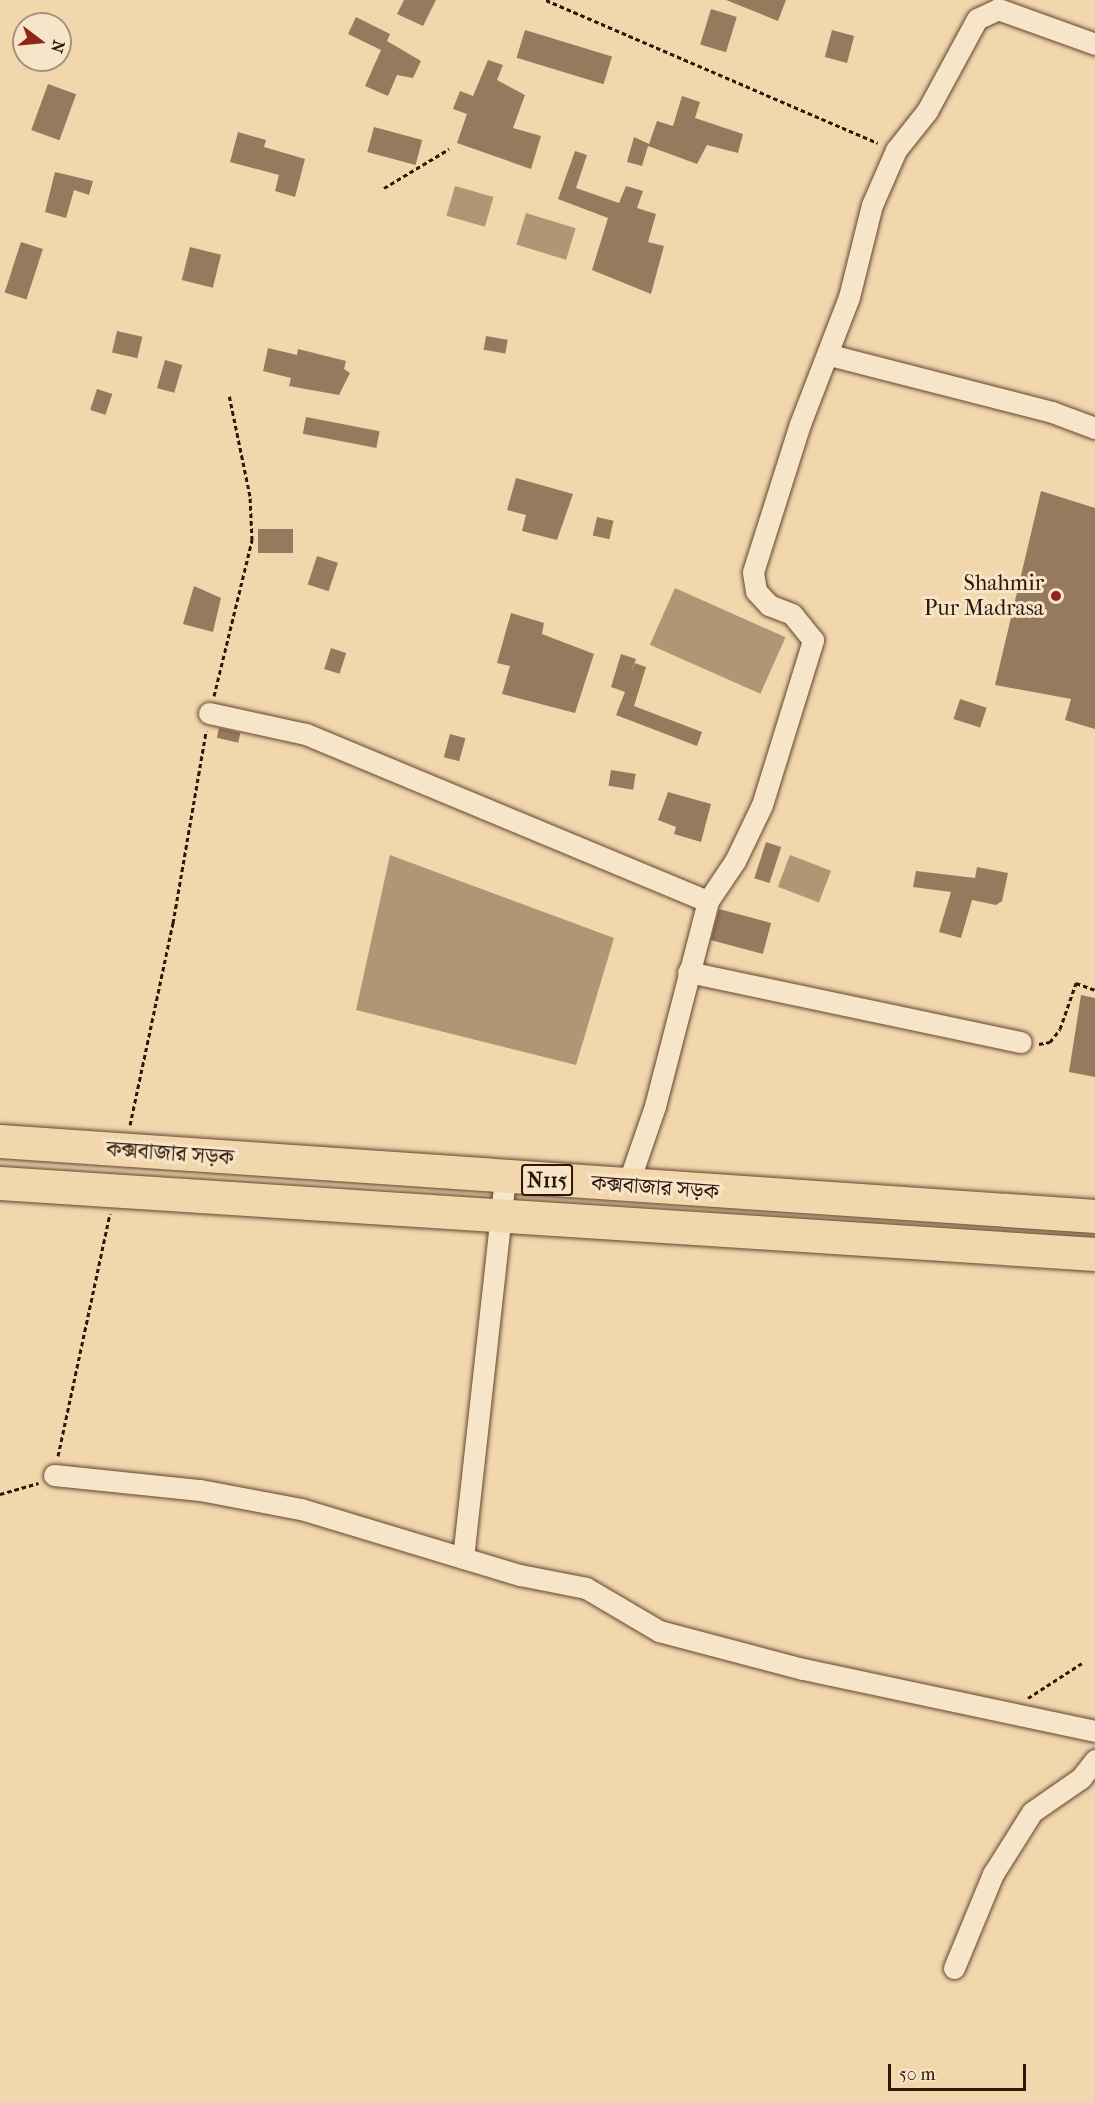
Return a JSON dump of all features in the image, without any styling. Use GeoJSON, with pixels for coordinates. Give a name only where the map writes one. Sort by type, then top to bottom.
{"type":"FeatureCollection","features":[{"type":"Feature","properties":{"kind":"highway","name":"কক্সবাজার সড়ক"},"geometry":{"type":"LineString","coordinates":[[0,1141],[504,1176],[627,1187],[1095,1216]]}},
{"type":"Feature","properties":{"kind":"highway","name":"কক্সবাজার সড়ক"},"geometry":{"type":"LineString","coordinates":[[0,1183],[502,1218],[1095,1254]]}},
{"type":"Feature","properties":{"kind":"street"},"geometry":{"type":"LineString","coordinates":[[627,1187],[655,1106],[687,972],[708,901],[735,861],[762,805],[813,640],[792,614],[769,605],[756,591],[753,572],[800,424],[830,356],[872,205],[896,150],[927,111],[977,19],[998,9],[1095,44]]}},
{"type":"Feature","properties":{"kind":"street"},"geometry":{"type":"LineString","coordinates":[[830,356],[1052,412],[1095,428]]}},
{"type":"Feature","properties":{"kind":"street"},"geometry":{"type":"LineString","coordinates":[[209,713],[306,734],[708,901]]}},
{"type":"Feature","properties":{"kind":"street"},"geometry":{"type":"LineString","coordinates":[[687,972],[1020,1042]]}},
{"type":"Feature","properties":{"kind":"street"},"geometry":{"type":"LineString","coordinates":[[463,1558],[502,1218],[504,1176]]}},
{"type":"Feature","properties":{"kind":"street"},"geometry":{"type":"LineString","coordinates":[[54,1475],[200,1490],[301,1509],[463,1558],[586,1588],[658,1631],[803,1669],[1095,1731]]}},
{"type":"Feature","properties":{"kind":"street"},"geometry":{"type":"LineString","coordinates":[[954,1968],[993,1874],[1032,1812],[1081,1778],[1095,1761]]}},
{"type":"Feature","properties":{"kind":"path"},"geometry":{"type":"LineString","coordinates":[[546,0],[896,150]]}},
{"type":"Feature","properties":{"kind":"path"},"geometry":{"type":"LineString","coordinates":[[384,189],[449,149]]}},
{"type":"Feature","properties":{"kind":"path"},"geometry":{"type":"LineString","coordinates":[[126,1151],[173,923],[209,713],[252,540],[250,496],[229,395]]}},
{"type":"Feature","properties":{"kind":"path"},"geometry":{"type":"LineString","coordinates":[[1020,1042],[1050,1042],[1060,1029],[1076,983],[1095,990]]}},
{"type":"Feature","properties":{"kind":"path"},"geometry":{"type":"LineString","coordinates":[[0,1494],[23,1490],[54,1475],[115,1191]]}},
{"type":"Feature","properties":{"kind":"path"},"geometry":{"type":"LineString","coordinates":[[1007,1712],[1082,1663]]}},
{"type":"Feature","properties":{"kind":"shaded area"},"geometry":{"type":"Polygon","coordinates":[[[455,186],[493,197],[485,227],[446,216],[455,186]]]}},
{"type":"Feature","properties":{"kind":"shaded area"},"geometry":{"type":"Polygon","coordinates":[[[526,213],[576,228],[566,260],[516,245],[526,213]]]}},
{"type":"Feature","properties":{"kind":"shaded area"},"geometry":{"type":"Polygon","coordinates":[[[675,588],[786,637],[760,694],[650,645],[675,588]]]}},
{"type":"Feature","properties":{"kind":"shaded area"},"geometry":{"type":"Polygon","coordinates":[[[390,855],[614,938],[576,1065],[356,1010],[390,855]]]}},
{"type":"Feature","properties":{"kind":"shaded area"},"geometry":{"type":"Polygon","coordinates":[[[790,855],[831,871],[819,903],[778,887],[790,855]]]}},
{"type":"Feature","properties":{"kind":"building"},"geometry":{"type":"Polygon","coordinates":[[[404,0],[436,0],[423,26],[397,14],[404,0]]]}},
{"type":"Feature","properties":{"kind":"building"},"geometry":{"type":"Polygon","coordinates":[[[726,0],[786,0],[778,21],[726,0]]]}},
{"type":"Feature","properties":{"kind":"building"},"geometry":{"type":"Polygon","coordinates":[[[711,9],[737,17],[726,52],[700,44],[711,9]]]}},
{"type":"Feature","properties":{"kind":"building"},"geometry":{"type":"Polygon","coordinates":[[[356,17],[390,34],[387,41],[421,61],[413,78],[397,75],[388,96],[365,86],[381,50],[348,34],[356,17]]]}},
{"type":"Feature","properties":{"kind":"building"},"geometry":{"type":"Polygon","coordinates":[[[525,30],[612,57],[604,84],[517,58],[525,30]]]}},
{"type":"Feature","properties":{"kind":"building"},"geometry":{"type":"Polygon","coordinates":[[[832,30],[854,36],[847,63],[825,57],[832,30]]]}},
{"type":"Feature","properties":{"kind":"building"},"geometry":{"type":"Polygon","coordinates":[[[488,60],[503,65],[497,80],[525,95],[513,128],[541,136],[531,169],[457,143],[467,114],[453,109],[460,91],[473,96],[488,60]]]}},
{"type":"Feature","properties":{"kind":"building"},"geometry":{"type":"Polygon","coordinates":[[[48,84],[76,94],[59,140],[31,130],[48,84]]]}},
{"type":"Feature","properties":{"kind":"building"},"geometry":{"type":"Polygon","coordinates":[[[682,96],[700,102],[695,118],[743,134],[738,153],[707,145],[697,164],[648,146],[642,166],[627,162],[634,137],[649,144],[657,121],[673,126],[682,96]]]}},
{"type":"Feature","properties":{"kind":"building"},"geometry":{"type":"Polygon","coordinates":[[[374,127],[422,140],[416,165],[367,152],[374,127]]]}},
{"type":"Feature","properties":{"kind":"building"},"geometry":{"type":"Polygon","coordinates":[[[238,132],[266,140],[264,147],[305,159],[295,197],[275,191],[279,175],[230,162],[238,132]]]}},
{"type":"Feature","properties":{"kind":"building"},"geometry":{"type":"Polygon","coordinates":[[[575,151],[587,155],[576,188],[619,203],[626,186],[643,191],[637,208],[656,214],[648,242],[664,246],[651,294],[592,270],[608,218],[558,199],[575,151]]]}},
{"type":"Feature","properties":{"kind":"building"},"geometry":{"type":"Polygon","coordinates":[[[55,172],[93,181],[89,195],[74,190],[66,218],[45,212],[55,172]]]}},
{"type":"Feature","properties":{"kind":"building"},"geometry":{"type":"Polygon","coordinates":[[[21,242],[43,249],[26,300],[5,292],[21,242]]]}},
{"type":"Feature","properties":{"kind":"building"},"geometry":{"type":"Polygon","coordinates":[[[190,247],[221,255],[213,288],[182,280],[190,247]]]}},
{"type":"Feature","properties":{"kind":"building"},"geometry":{"type":"Polygon","coordinates":[[[117,331],[142,337],[137,358],[112,352],[117,331]]]}},
{"type":"Feature","properties":{"kind":"building"},"geometry":{"type":"Polygon","coordinates":[[[486,336],[508,340],[505,354],[484,350],[486,336]]]}},
{"type":"Feature","properties":{"kind":"building"},"geometry":{"type":"Polygon","coordinates":[[[268,348],[297,355],[298,349],[346,361],[344,369],[350,373],[339,395],[289,386],[291,378],[263,371],[268,348]]]}},
{"type":"Feature","properties":{"kind":"building"},"geometry":{"type":"Polygon","coordinates":[[[165,360],[182,365],[174,393],[157,388],[165,360]]]}},
{"type":"Feature","properties":{"kind":"building"},"geometry":{"type":"Polygon","coordinates":[[[97,389],[112,394],[105,415],[90,410],[97,389]]]}},
{"type":"Feature","properties":{"kind":"building"},"geometry":{"type":"Polygon","coordinates":[[[306,417],[380,431],[376,448],[303,434],[306,417]]]}},
{"type":"Feature","properties":{"kind":"building"},"geometry":{"type":"Polygon","coordinates":[[[516,478],[573,494],[557,540],[522,531],[526,515],[507,510],[516,478]]]}},
{"type":"Feature","properties":{"kind":"building","name":"Shahmir Pur Madrasa"},"geometry":{"type":"Polygon","coordinates":[[[1041,491],[1095,508],[1095,729],[1065,720],[1071,699],[995,685],[1041,491]]]}},
{"type":"Feature","properties":{"kind":"building"},"geometry":{"type":"Polygon","coordinates":[[[597,517],[614,521],[609,539],[593,536],[597,517]]]}},
{"type":"Feature","properties":{"kind":"building"},"geometry":{"type":"Polygon","coordinates":[[[258,529],[293,529],[293,553],[258,553],[258,529]]]}},
{"type":"Feature","properties":{"kind":"building"},"geometry":{"type":"Polygon","coordinates":[[[317,556],[338,563],[329,591],[308,585],[317,556]]]}},
{"type":"Feature","properties":{"kind":"building"},"geometry":{"type":"Polygon","coordinates":[[[194,586],[221,598],[213,632],[183,624],[194,586]]]}},
{"type":"Feature","properties":{"kind":"building"},"geometry":{"type":"Polygon","coordinates":[[[511,613],[544,623],[542,634],[594,654],[575,713],[502,694],[510,666],[497,663],[511,613]]]}},
{"type":"Feature","properties":{"kind":"building"},"geometry":{"type":"Polygon","coordinates":[[[331,648],[346,653],[339,674],[324,669],[331,648]]]}},
{"type":"Feature","properties":{"kind":"building"},"geometry":{"type":"Polygon","coordinates":[[[621,654],[636,659],[630,676],[635,663],[646,667],[634,706],[702,732],[697,746],[616,715],[625,692],[611,687],[621,654]]]}},
{"type":"Feature","properties":{"kind":"building"},"geometry":{"type":"Polygon","coordinates":[[[960,699],[987,708],[980,728],[954,719],[960,699]]]}},
{"type":"Feature","properties":{"kind":"building"},"geometry":{"type":"Polygon","coordinates":[[[219,728],[240,733],[238,743],[217,738],[219,728]]]}},
{"type":"Feature","properties":{"kind":"building"},"geometry":{"type":"Polygon","coordinates":[[[450,734],[465,738],[459,761],[444,757],[450,734]]]}},
{"type":"Feature","properties":{"kind":"building"},"geometry":{"type":"Polygon","coordinates":[[[611,770],[636,774],[633,790],[608,786],[611,770]]]}},
{"type":"Feature","properties":{"kind":"building"},"geometry":{"type":"Polygon","coordinates":[[[668,792],[711,804],[701,842],[674,834],[676,827],[658,820],[668,792]]]}},
{"type":"Feature","properties":{"kind":"building"},"geometry":{"type":"Polygon","coordinates":[[[766,842],[781,847],[769,883],[754,878],[766,842]]]}},
{"type":"Feature","properties":{"kind":"building"},"geometry":{"type":"Polygon","coordinates":[[[977,867],[1008,873],[1002,901],[996,905],[972,900],[961,938],[939,932],[951,892],[913,887],[916,871],[975,878],[977,867]]]}},
{"type":"Feature","properties":{"kind":"building"},"geometry":{"type":"Polygon","coordinates":[[[719,909],[771,923],[763,954],[711,940],[719,909]]]}},
{"type":"Feature","properties":{"kind":"building"},"geometry":{"type":"Polygon","coordinates":[[[1081,995],[1095,998],[1095,1077],[1069,1072],[1081,995]]]}},
{"type":"Feature","properties":{"kind":"place","name":"Shahmir Pur Madrasa"},"geometry":{"type":"Point","coordinates":[1056,596]}}]}
